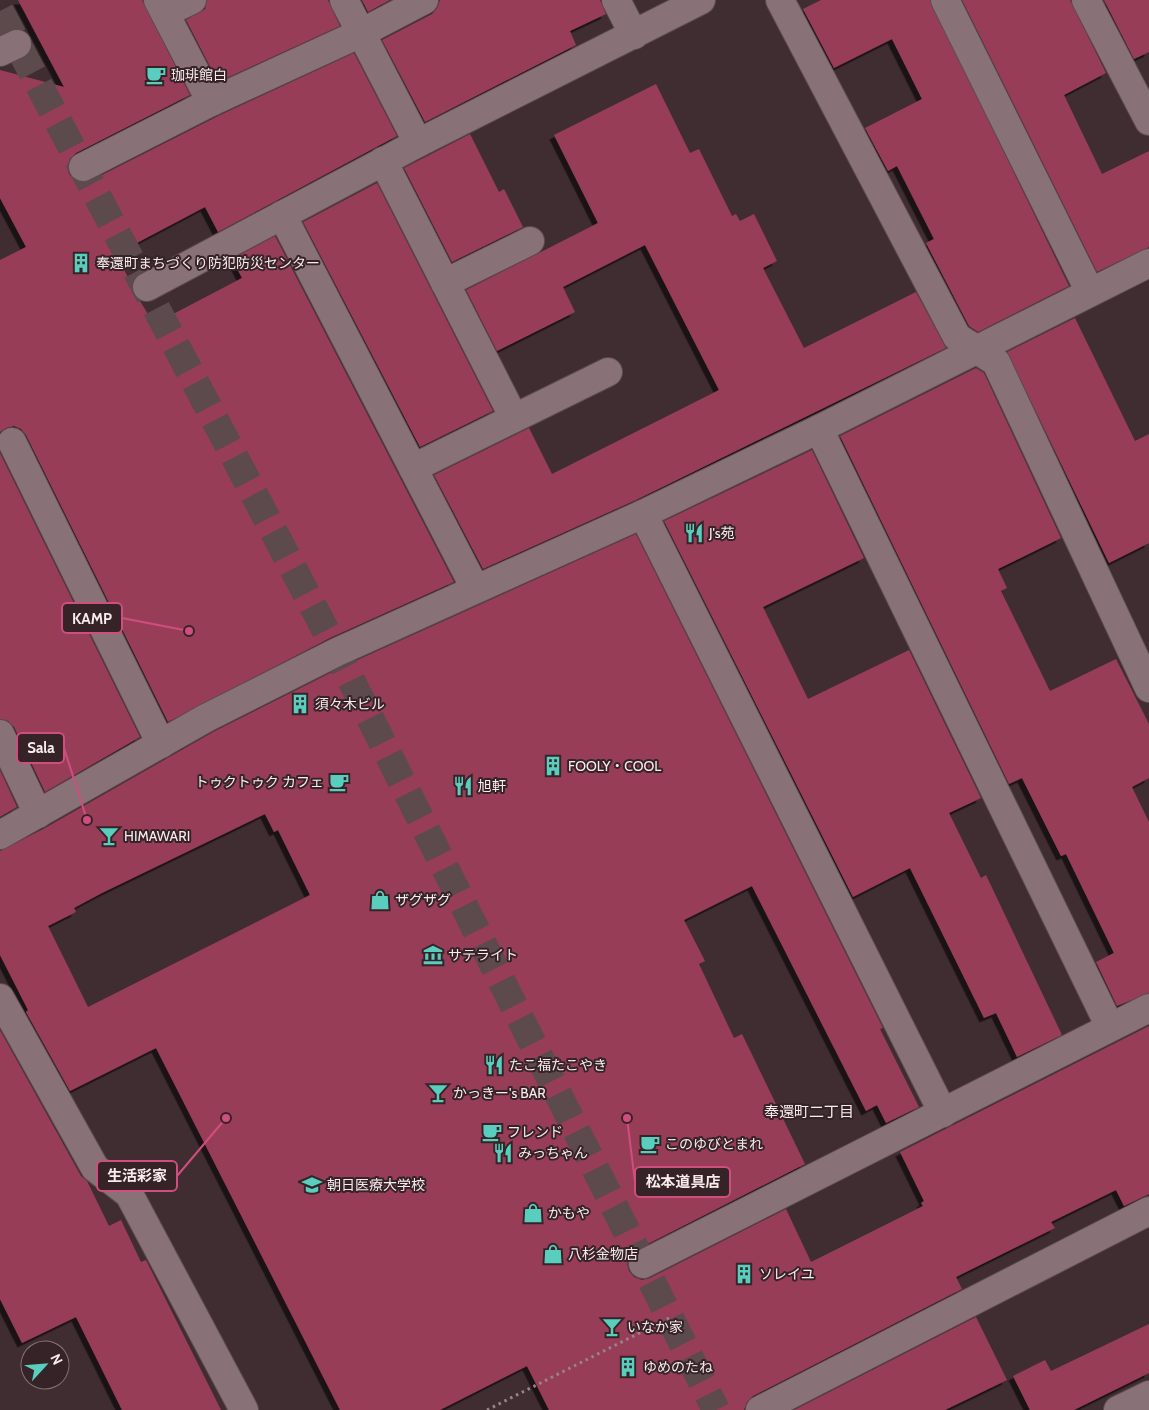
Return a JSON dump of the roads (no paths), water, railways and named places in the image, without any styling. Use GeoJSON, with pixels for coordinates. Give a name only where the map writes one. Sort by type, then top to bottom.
{"type":"FeatureCollection","features":[{"type":"Feature","properties":{"kind":"street"},"geometry":{"type":"LineString","coordinates":[[192,0],[162,7],[211,102]]}},
{"type":"Feature","properties":{"kind":"street"},"geometry":{"type":"LineString","coordinates":[[344,0],[418,143]]}},
{"type":"Feature","properties":{"kind":"street"},"geometry":{"type":"LineString","coordinates":[[83,167],[211,102],[361,33],[424,0]]}},
{"type":"Feature","properties":{"kind":"street"},"geometry":{"type":"LineString","coordinates":[[616,0],[634,35]]}},
{"type":"Feature","properties":{"kind":"street"},"geometry":{"type":"LineString","coordinates":[[147,287],[383,161],[701,0]]}},
{"type":"Feature","properties":{"kind":"street"},"geometry":{"type":"LineString","coordinates":[[780,0],[957,337],[977,348],[996,362],[1149,688]]}},
{"type":"Feature","properties":{"kind":"street"},"geometry":{"type":"LineString","coordinates":[[945,0],[1090,292]]}},
{"type":"Feature","properties":{"kind":"street"},"geometry":{"type":"LineString","coordinates":[[1086,0],[1149,121]]}},
{"type":"Feature","properties":{"kind":"street"},"geometry":{"type":"LineString","coordinates":[[383,161],[514,418]]}},
{"type":"Feature","properties":{"kind":"street"},"geometry":{"type":"LineString","coordinates":[[282,215],[475,588]]}},
{"type":"Feature","properties":{"kind":"street"},"geometry":{"type":"LineString","coordinates":[[445,283],[530,241]]}},
{"type":"Feature","properties":{"kind":"street"},"geometry":{"type":"LineString","coordinates":[[0,835],[206,718],[337,652],[475,588],[643,514],[819,429],[1149,263]]}},
{"type":"Feature","properties":{"kind":"street"},"geometry":{"type":"LineString","coordinates":[[413,468],[608,372]]}},
{"type":"Feature","properties":{"kind":"street"},"geometry":{"type":"LineString","coordinates":[[819,429],[1110,1027]]}},
{"type":"Feature","properties":{"kind":"street"},"geometry":{"type":"LineString","coordinates":[[12,442],[161,744]]}},
{"type":"Feature","properties":{"kind":"street"},"geometry":{"type":"LineString","coordinates":[[643,514],[942,1113]]}},
{"type":"Feature","properties":{"kind":"street"},"geometry":{"type":"LineString","coordinates":[[0,734],[38,814]]}},
{"type":"Feature","properties":{"kind":"street"},"geometry":{"type":"LineString","coordinates":[[0,998],[95,1168],[129,1194],[244,1410]]}},
{"type":"Feature","properties":{"kind":"street"},"geometry":{"type":"LineString","coordinates":[[643,1264],[1149,1008]]}},
{"type":"Feature","properties":{"kind":"street"},"geometry":{"type":"LineString","coordinates":[[760,1410],[1149,1211]]}},
{"type":"Feature","properties":{"kind":"street"},"geometry":{"type":"LineString","coordinates":[[1118,1410],[1149,1395]]}},
{"type":"Feature","properties":{"kind":"tunnel"},"geometry":{"type":"LineString","coordinates":[[0,11],[337,652],[716,1410]]}},
{"type":"Feature","properties":{"kind":"place","name":"珈琲館白"},"geometry":{"type":"Point","coordinates":[156,75]}},
{"type":"Feature","properties":{"kind":"place","name":"奉還町まちづくり防犯防災センター"},"geometry":{"type":"Point","coordinates":[81,263]}},
{"type":"Feature","properties":{"kind":"place","name":"J's苑"},"geometry":{"type":"Point","coordinates":[694,533]}},
{"type":"Feature","properties":{"kind":"place","name":"KAMP"},"geometry":{"type":"Point","coordinates":[189,631]}},
{"type":"Feature","properties":{"kind":"place","name":"須々木ビル"},"geometry":{"type":"Point","coordinates":[300,704]}},
{"type":"Feature","properties":{"kind":"place","name":"FOOLY・COOL"},"geometry":{"type":"Point","coordinates":[553,766]}},
{"type":"Feature","properties":{"kind":"place","name":"トゥクトゥク カフェ"},"geometry":{"type":"Point","coordinates":[339,782]}},
{"type":"Feature","properties":{"kind":"place","name":"旭軒"},"geometry":{"type":"Point","coordinates":[463,786]}},
{"type":"Feature","properties":{"kind":"place","name":"Sala"},"geometry":{"type":"Point","coordinates":[87,820]}},
{"type":"Feature","properties":{"kind":"place","name":"HIMAWARI"},"geometry":{"type":"Point","coordinates":[109,836]}},
{"type":"Feature","properties":{"kind":"place","name":"ザグザグ"},"geometry":{"type":"Point","coordinates":[380,900]}},
{"type":"Feature","properties":{"kind":"place","name":"サテライト"},"geometry":{"type":"Point","coordinates":[433,955]}},
{"type":"Feature","properties":{"kind":"place","name":"たこ福たこやき"},"geometry":{"type":"Point","coordinates":[494,1065]}},
{"type":"Feature","properties":{"kind":"place","name":"かっきー's BAR"},"geometry":{"type":"Point","coordinates":[438,1093]}},
{"type":"Feature","properties":{"kind":"place","name":"生活彩家"},"geometry":{"type":"Point","coordinates":[226,1118]}},
{"type":"Feature","properties":{"kind":"place","name":"松本道具店"},"geometry":{"type":"Point","coordinates":[627,1118]}},
{"type":"Feature","properties":{"kind":"place","name":"フレンド"},"geometry":{"type":"Point","coordinates":[492,1132]}},
{"type":"Feature","properties":{"kind":"place","name":"このゆびとまれ"},"geometry":{"type":"Point","coordinates":[650,1144]}},
{"type":"Feature","properties":{"kind":"place","name":"みっちゃん"},"geometry":{"type":"Point","coordinates":[503,1153]}},
{"type":"Feature","properties":{"kind":"place","name":"朝日医療大学校"},"geometry":{"type":"Point","coordinates":[312,1185]}},
{"type":"Feature","properties":{"kind":"place","name":"かもや"},"geometry":{"type":"Point","coordinates":[533,1213]}},
{"type":"Feature","properties":{"kind":"place","name":"八杉金物店"},"geometry":{"type":"Point","coordinates":[553,1254]}},
{"type":"Feature","properties":{"kind":"place","name":"ソレイユ"},"geometry":{"type":"Point","coordinates":[744,1274]}},
{"type":"Feature","properties":{"kind":"place","name":"いなか家"},"geometry":{"type":"Point","coordinates":[612,1327]}},
{"type":"Feature","properties":{"kind":"place","name":"ゆめのたね"},"geometry":{"type":"Point","coordinates":[628,1367]}},
{"type":"Feature","properties":{"kind":"district","name":"奉還町二丁目"},"geometry":{"type":"Point","coordinates":[809,1112]}}]}
